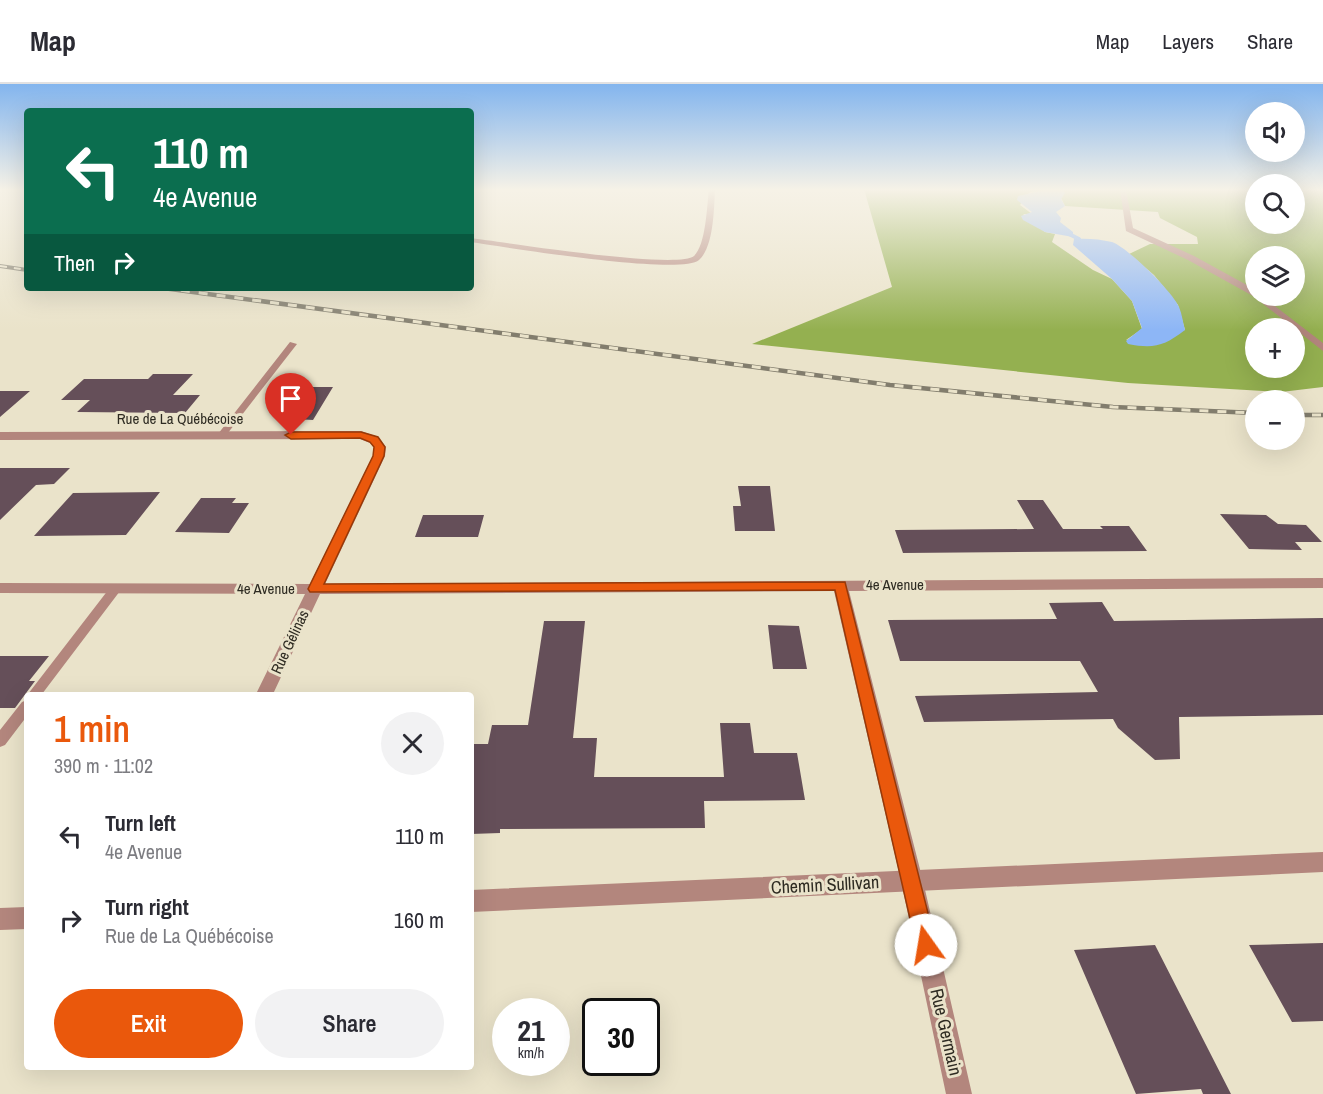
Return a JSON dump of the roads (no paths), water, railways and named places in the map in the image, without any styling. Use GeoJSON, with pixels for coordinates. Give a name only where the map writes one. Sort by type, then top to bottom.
{"type":"FeatureCollection","features":[{"type":"Feature","properties":{"kind":"street"},"geometry":{"type":"LineString","coordinates":[[474,240],[645,262],[674,263],[695,259],[703,251],[705,236]]}},
{"type":"Feature","properties":{"kind":"street"},"geometry":{"type":"LineString","coordinates":[[1141,236],[1191,258],[1245,289]]}},
{"type":"Feature","properties":{"kind":"street"},"geometry":{"type":"LineString","coordinates":[[1270,306],[1323,348]]}},
{"type":"Feature","properties":{"kind":"street","name":"Rue de La Québécoise"},"geometry":{"type":"LineString","coordinates":[[0,436],[361,435],[374,440],[380,447],[379,456],[315,589]]}},
{"type":"Feature","properties":{"kind":"street","name":"4e Avenue"},"geometry":{"type":"LineString","coordinates":[[0,588],[315,589],[1323,582]]}},
{"type":"Feature","properties":{"kind":"street","name":"Rue Germain"},"geometry":{"type":"LineString","coordinates":[[840,586],[912,881],[959,1094]]}},
{"type":"Feature","properties":{"kind":"street","name":"Rue Gélinas"},"geometry":{"type":"LineString","coordinates":[[266,692],[315,589]]}},
{"type":"Feature","properties":{"kind":"street","name":"Chemin Sullivan"},"geometry":{"type":"LineString","coordinates":[[474,901],[1323,862]]}},
{"type":"Feature","properties":{"kind":"street"},"geometry":{"type":"LineString","coordinates":[[0,919],[24,918]]}},
{"type":"Feature","properties":{"kind":"lane"},"geometry":{"type":"LineString","coordinates":[[221,435],[293,344]]}},
{"type":"Feature","properties":{"kind":"lane"},"geometry":{"type":"LineString","coordinates":[[37,692],[116,588]]}},
{"type":"Feature","properties":{"kind":"lane"},"geometry":{"type":"LineString","coordinates":[[0,741],[24,710]]}},
{"type":"Feature","properties":{"kind":"water"},"geometry":{"type":"Polygon","coordinates":[[[1074,239],[1112,242],[1128,252],[1159,281],[1175,300],[1185,330],[1171,340],[1158,345],[1128,344],[1126,341],[1142,328],[1132,301],[1112,279],[1073,245],[1074,239]]]}},
{"type":"Feature","properties":{"kind":"waterway"},"geometry":{"type":"LineString","coordinates":[[1073,236],[1079,239]]}},
{"type":"Feature","properties":{"kind":"railway"},"geometry":{"type":"LineString","coordinates":[[0,266],[24,270]]}},
{"type":"Feature","properties":{"kind":"railway"},"geometry":{"type":"LineString","coordinates":[[185,291],[890,385],[1113,407],[1245,413]]}},
{"type":"Feature","properties":{"kind":"railway"},"geometry":{"type":"LineString","coordinates":[[1305,415],[1323,415]]}}]}
